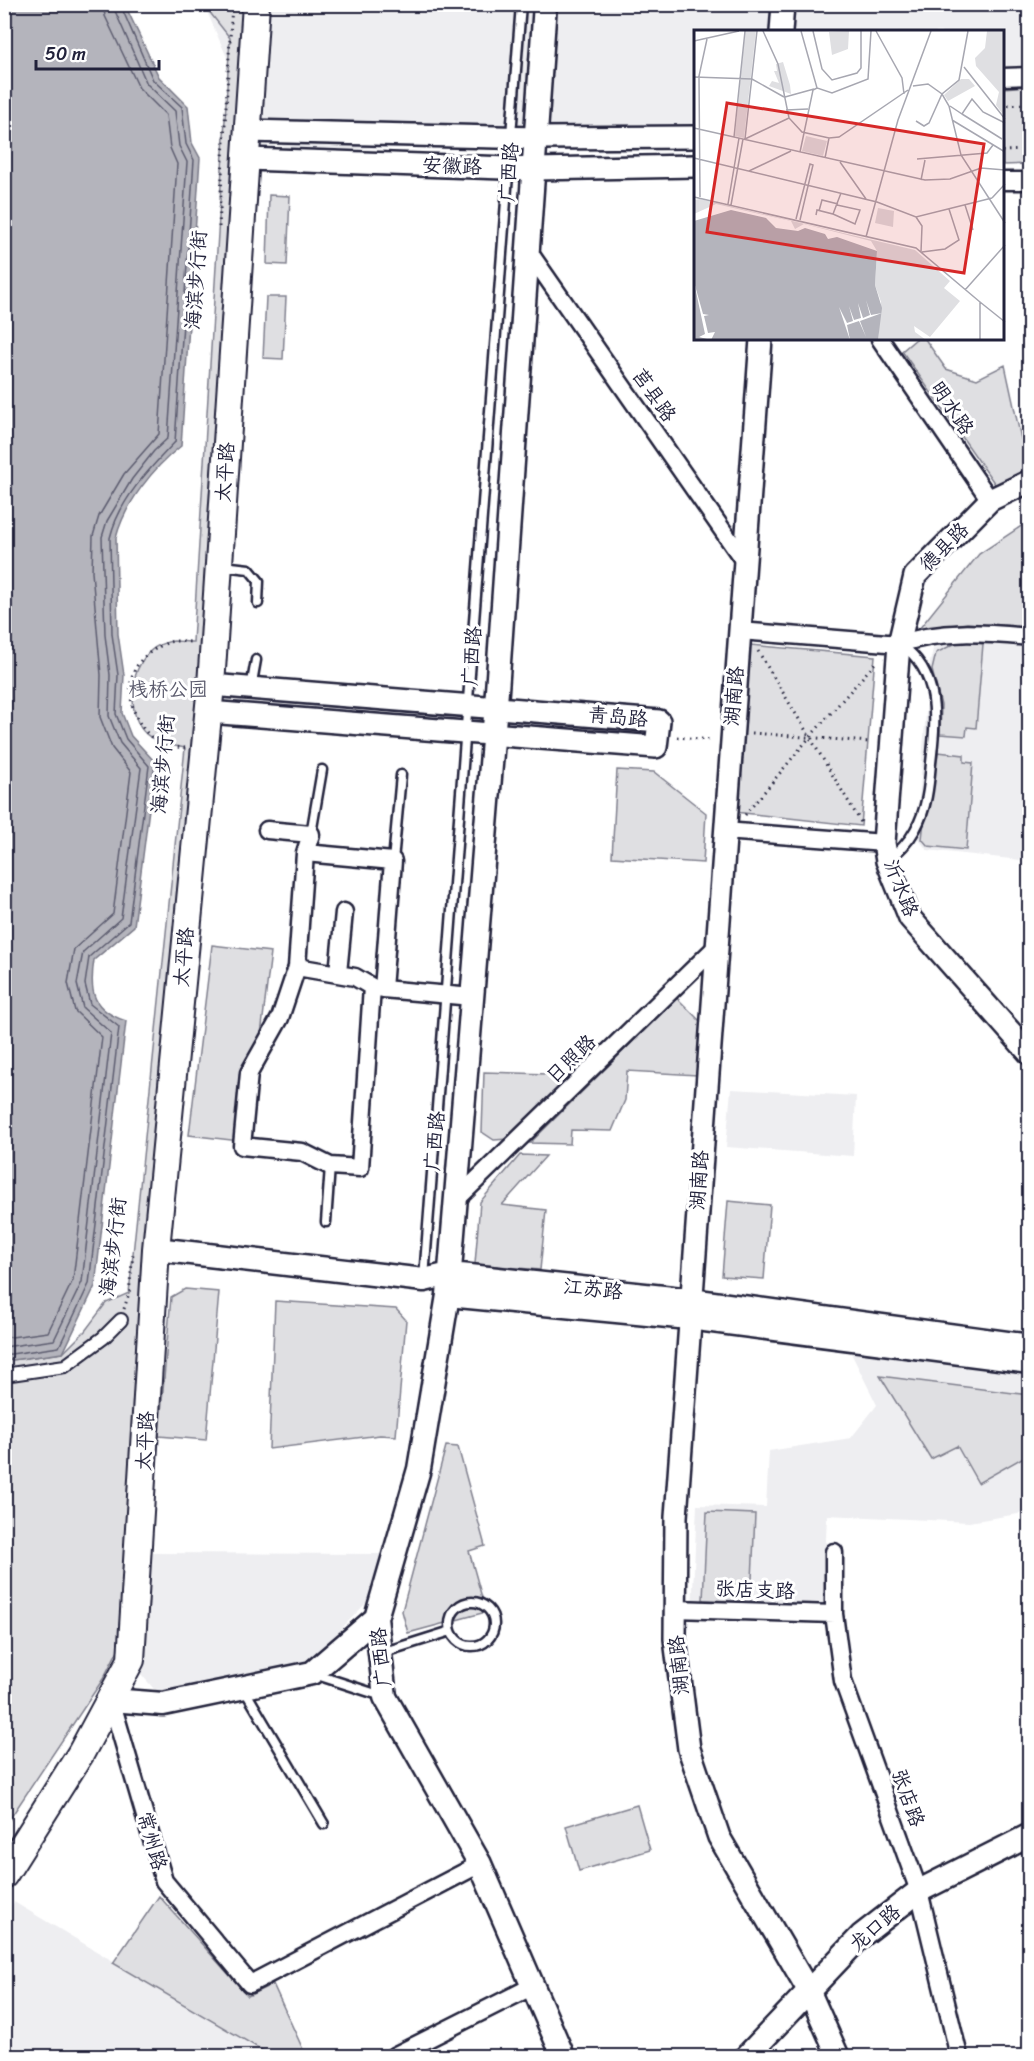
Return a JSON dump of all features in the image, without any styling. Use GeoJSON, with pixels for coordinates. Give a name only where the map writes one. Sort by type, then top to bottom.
{"type":"FeatureCollection","features":[{"type":"Feature","properties":{"kind":"main road","name":"广西路"},"geometry":{"type":"LineString","coordinates":[[544,4],[529,252],[456,1200],[439,1285],[419,1469],[376,1618],[385,1697],[480,1864],[563,2056]]}},
{"type":"Feature","properties":{"kind":"main road","name":"太平路"},"geometry":{"type":"LineString","coordinates":[[4,1875],[111,1700],[131,1660],[145,1248],[211,685],[247,131],[244,8]]}},
{"type":"Feature","properties":{"kind":"main road","name":"江苏路"},"geometry":{"type":"LineString","coordinates":[[145,1248],[439,1285],[690,1309],[1029,1346]]}},
{"type":"Feature","properties":{"kind":"main road","name":"江苏路"},"geometry":{"type":"LineString","coordinates":[[690,1309],[1029,1362]]}},
{"type":"Feature","properties":{"kind":"main road"},"geometry":{"type":"LineString","coordinates":[[111,1700],[163,1704],[244,1689],[312,1673],[376,1618]]}},
{"type":"Feature","properties":{"kind":"main road","name":"龙口路"},"geometry":{"type":"LineString","coordinates":[[747,2056],[810,1993],[861,1936],[919,1891],[1029,1835]]}},
{"type":"Feature","properties":{"kind":"street"},"geometry":{"type":"LineString","coordinates":[[781,30],[783,4]]}},
{"type":"Feature","properties":{"kind":"street"},"geometry":{"type":"LineString","coordinates":[[1004,77],[1029,76]]}},
{"type":"Feature","properties":{"kind":"street","name":"安徽路"},"geometry":{"type":"LineString","coordinates":[[247,131],[512,138],[694,137]]}},
{"type":"Feature","properties":{"kind":"street","name":"安徽路"},"geometry":{"type":"LineString","coordinates":[[245,159],[535,169],[694,166]]}},
{"type":"Feature","properties":{"kind":"street"},"geometry":{"type":"LineString","coordinates":[[1004,181],[1029,181]]}},
{"type":"Feature","properties":{"kind":"street","name":"莒县路"},"geometry":{"type":"LineString","coordinates":[[529,252],[744,561]]}},
{"type":"Feature","properties":{"kind":"street","name":"湖南路"},"geometry":{"type":"LineString","coordinates":[[760,340],[676,1517],[675,1639],[689,1749],[715,1826],[810,1993],[838,2056]]}},
{"type":"Feature","properties":{"kind":"street","name":"明水路"},"geometry":{"type":"LineString","coordinates":[[881,340],[990,500]]}},
{"type":"Feature","properties":{"kind":"street","name":"德县路"},"geometry":{"type":"LineString","coordinates":[[899,644],[915,576],[990,500],[1029,481]]}},
{"type":"Feature","properties":{"kind":"street"},"geometry":{"type":"LineString","coordinates":[[740,631],[899,644],[917,638],[966,632],[1029,637]]}},
{"type":"Feature","properties":{"kind":"street","name":"沂水路"},"geometry":{"type":"LineString","coordinates":[[899,644],[886,852],[910,918],[1029,1054]]}},
{"type":"Feature","properties":{"kind":"street","name":"青岛路"},"geometry":{"type":"LineString","coordinates":[[208,712],[656,747],[659,721],[211,685]]}},
{"type":"Feature","properties":{"kind":"street"},"geometry":{"type":"LineString","coordinates":[[256,688],[260,716]]}},
{"type":"Feature","properties":{"kind":"street"},"geometry":{"type":"LineString","coordinates":[[430,730],[432,702]]}},
{"type":"Feature","properties":{"kind":"street"},"geometry":{"type":"LineString","coordinates":[[267,830],[311,834],[305,853],[297,967],[280,1018],[249,1073],[243,1146],[302,1152],[330,1166],[360,1168],[393,861],[305,853]]}},
{"type":"Feature","properties":{"kind":"street"},"geometry":{"type":"LineString","coordinates":[[724,831],[886,852]]}},
{"type":"Feature","properties":{"kind":"street"},"geometry":{"type":"LineString","coordinates":[[338,973],[344,912]]}},
{"type":"Feature","properties":{"kind":"street","name":"日照路"},"geometry":{"type":"LineString","coordinates":[[456,1200],[716,947]]}},
{"type":"Feature","properties":{"kind":"street"},"geometry":{"type":"LineString","coordinates":[[297,967],[355,977],[378,988],[472,997]]}},
{"type":"Feature","properties":{"kind":"street","name":"海滨步行街"},"geometry":{"type":"LineString","coordinates":[[4,1375],[65,1366],[103,1338],[121,1320]]}},
{"type":"Feature","properties":{"kind":"street","name":"张店路"},"geometry":{"type":"LineString","coordinates":[[834,1552],[834,1614],[843,1681],[919,1891],[959,2056]]}},
{"type":"Feature","properties":{"kind":"street","name":"张店支路"},"geometry":{"type":"LineString","coordinates":[[675,1609],[834,1614]]}},
{"type":"Feature","properties":{"kind":"street","name":"常州路"},"geometry":{"type":"LineString","coordinates":[[111,1700],[164,1881],[250,1984],[480,1864]]}},
{"type":"Feature","properties":{"kind":"street"},"geometry":{"type":"LineString","coordinates":[[394,2056],[533,1986]]}},
{"type":"Feature","properties":{"kind":"lane","name":"广西路"},"geometry":{"type":"LineString","coordinates":[[439,1285],[446,995],[521,4]]}},
{"type":"Feature","properties":{"kind":"lane"},"geometry":{"type":"LineString","coordinates":[[219,554],[223,567],[249,569],[259,581],[258,603]]}},
{"type":"Feature","properties":{"kind":"lane"},"geometry":{"type":"LineString","coordinates":[[886,852],[906,844],[924,810],[929,791],[936,720],[930,683],[914,654],[899,644]]}},
{"type":"Feature","properties":{"kind":"lane"},"geometry":{"type":"LineString","coordinates":[[256,660],[256,688]]}},
{"type":"Feature","properties":{"kind":"lane"},"geometry":{"type":"LineString","coordinates":[[311,834],[322,770]]}},
{"type":"Feature","properties":{"kind":"lane"},"geometry":{"type":"LineString","coordinates":[[393,861],[401,775]]}},
{"type":"Feature","properties":{"kind":"lane"},"geometry":{"type":"LineString","coordinates":[[326,1222],[330,1166]]}},
{"type":"Feature","properties":{"kind":"lane"},"geometry":{"type":"LineString","coordinates":[[466,1602],[479,1602],[491,1611],[494,1617],[493,1632],[483,1643],[468,1646],[461,1643],[451,1631],[450,1624],[454,1611],[466,1602]]}},
{"type":"Feature","properties":{"kind":"lane"},"geometry":{"type":"LineString","coordinates":[[380,1654],[451,1631]]}},
{"type":"Feature","properties":{"kind":"lane"},"geometry":{"type":"LineString","coordinates":[[312,1673],[385,1697]]}},
{"type":"Feature","properties":{"kind":"lane"},"geometry":{"type":"LineString","coordinates":[[244,1689],[324,1824]]}},
{"type":"Feature","properties":{"kind":"path"},"geometry":{"type":"LineString","coordinates":[[220,4],[244,8]]}},
{"type":"Feature","properties":{"kind":"path","name":"海滨步行街"},"geometry":{"type":"LineString","coordinates":[[219,228],[244,8],[232,4]]}},
{"type":"Feature","properties":{"kind":"path"},"geometry":{"type":"LineString","coordinates":[[1004,105],[1029,104]]}},
{"type":"Feature","properties":{"kind":"path"},"geometry":{"type":"LineString","coordinates":[[1004,151],[1029,150]]}},
{"type":"Feature","properties":{"kind":"path"},"geometry":{"type":"LineString","coordinates":[[185,748],[163,745],[144,732],[133,711],[131,685],[138,664],[157,648],[172,641],[193,642],[193,631]]}},
{"type":"Feature","properties":{"kind":"path"},"geometry":{"type":"LineString","coordinates":[[758,651],[862,824]]}},
{"type":"Feature","properties":{"kind":"path"},"geometry":{"type":"LineString","coordinates":[[746,815],[809,738],[876,662]]}},
{"type":"Feature","properties":{"kind":"path"},"geometry":{"type":"LineString","coordinates":[[753,733],[870,742]]}},
{"type":"Feature","properties":{"kind":"path"},"geometry":{"type":"LineString","coordinates":[[677,737],[712,740]]}},
{"type":"Feature","properties":{"kind":"path","name":"海滨步行街"},"geometry":{"type":"LineString","coordinates":[[184,760],[185,740]]}},
{"type":"Feature","properties":{"kind":"path","name":"海滨步行街"},"geometry":{"type":"LineString","coordinates":[[121,1320],[145,1248]]}},
{"type":"Feature","properties":{"kind":"path"},"geometry":{"type":"LineString","coordinates":[[4,1542],[4,1552]]}},
{"type":"Feature","properties":{"kind":"shaded area"},"geometry":{"type":"Polygon","coordinates":[[[204,5],[1029,5],[1029,114],[1004,115],[1004,30],[694,30],[694,131],[290,153],[254,119],[204,5]]]}},
{"type":"Feature","properties":{"kind":"shaded area"},"geometry":{"type":"Polygon","coordinates":[[[956,638],[1029,643],[1029,861],[927,850],[916,836],[930,662],[933,649],[956,638]]]}},
{"type":"Feature","properties":{"kind":"shaded area"},"geometry":{"type":"Polygon","coordinates":[[[731,1089],[856,1096],[853,1156],[726,1147],[731,1089]]]}},
{"type":"Feature","properties":{"kind":"shaded area"},"geometry":{"type":"Polygon","coordinates":[[[851,1353],[1029,1374],[1029,1506],[1018,1514],[969,1522],[827,1515],[823,1614],[692,1611],[697,1505],[766,1507],[769,1451],[851,1438],[877,1405],[851,1353]]]}},
{"type":"Feature","properties":{"kind":"shaded area"},"geometry":{"type":"Polygon","coordinates":[[[148,1553],[383,1554],[367,1602],[318,1653],[293,1667],[160,1696],[141,1674],[148,1553]]]}},
{"type":"Feature","properties":{"kind":"shaded area"},"geometry":{"type":"Polygon","coordinates":[[[14,1902],[272,2056],[5,2056],[4,1917],[14,1902]]]}},
{"type":"Feature","properties":{"kind":"green space","name":"栈桥公园"},"geometry":{"type":"Polygon","coordinates":[[[204,5],[245,5],[208,653],[138,1337],[119,1648],[103,1679],[5,1826],[5,1361],[63,1353],[85,1331],[106,1303],[129,1293],[185,748],[160,742],[143,731],[135,713],[133,690],[137,671],[147,654],[164,643],[193,642],[230,38],[204,5]]]}},
{"type":"Feature","properties":{"kind":"green space"},"geometry":{"type":"Polygon","coordinates":[[[1029,86],[1029,164],[1004,165],[1004,88],[1029,86]]]}},
{"type":"Feature","properties":{"kind":"green space"},"geometry":{"type":"Polygon","coordinates":[[[269,195],[290,196],[287,265],[267,264],[269,195]]]}},
{"type":"Feature","properties":{"kind":"green space"},"geometry":{"type":"Polygon","coordinates":[[[266,297],[286,297],[283,359],[263,358],[266,297]]]}},
{"type":"Feature","properties":{"kind":"green space"},"geometry":{"type":"Polygon","coordinates":[[[915,340],[926,340],[946,369],[977,379],[1005,365],[1021,439],[1029,438],[1029,474],[997,487],[902,351],[915,340]]]}},
{"type":"Feature","properties":{"kind":"green space"},"geometry":{"type":"Polygon","coordinates":[[[1029,521],[1029,629],[967,623],[919,629],[979,554],[1029,521]]]}},
{"type":"Feature","properties":{"kind":"green space"},"geometry":{"type":"Polygon","coordinates":[[[960,641],[983,644],[976,728],[967,727],[966,736],[940,734],[941,705],[932,670],[936,653],[960,641]]]}},
{"type":"Feature","properties":{"kind":"green space"},"geometry":{"type":"Polygon","coordinates":[[[750,645],[875,656],[861,826],[735,812],[750,645]]]}},
{"type":"Feature","properties":{"kind":"green space"},"geometry":{"type":"Polygon","coordinates":[[[938,752],[964,755],[964,762],[973,763],[966,850],[928,846],[922,839],[924,821],[930,807],[938,752]]]}},
{"type":"Feature","properties":{"kind":"green space"},"geometry":{"type":"Polygon","coordinates":[[[617,770],[654,772],[706,813],[703,863],[612,857],[617,770]]]}},
{"type":"Feature","properties":{"kind":"green space"},"geometry":{"type":"Polygon","coordinates":[[[212,945],[271,952],[248,1142],[189,1135],[212,945]]]}},
{"type":"Feature","properties":{"kind":"green space"},"geometry":{"type":"Polygon","coordinates":[[[677,998],[701,1022],[697,1075],[627,1071],[625,1100],[612,1131],[571,1130],[570,1144],[530,1143],[677,998]]]}},
{"type":"Feature","properties":{"kind":"green space"},"geometry":{"type":"Polygon","coordinates":[[[484,1072],[577,1075],[508,1139],[494,1140],[482,1132],[484,1072]]]}},
{"type":"Feature","properties":{"kind":"green space"},"geometry":{"type":"Polygon","coordinates":[[[520,1155],[546,1156],[502,1205],[546,1210],[540,1270],[475,1264],[480,1202],[520,1155]]]}},
{"type":"Feature","properties":{"kind":"green space"},"geometry":{"type":"Polygon","coordinates":[[[728,1201],[770,1205],[764,1279],[722,1276],[728,1201]]]}},
{"type":"Feature","properties":{"kind":"green space"},"geometry":{"type":"Polygon","coordinates":[[[185,1289],[219,1292],[206,1440],[159,1436],[171,1297],[185,1289]]]}},
{"type":"Feature","properties":{"kind":"green space"},"geometry":{"type":"Polygon","coordinates":[[[275,1301],[396,1309],[406,1320],[396,1436],[380,1435],[269,1449],[275,1301]]]}},
{"type":"Feature","properties":{"kind":"green space"},"geometry":{"type":"Polygon","coordinates":[[[880,1376],[1029,1395],[1029,1454],[978,1483],[957,1446],[931,1459],[880,1376]]]}},
{"type":"Feature","properties":{"kind":"green space"},"geometry":{"type":"Polygon","coordinates":[[[446,1446],[458,1447],[485,1546],[469,1551],[486,1612],[408,1633],[402,1611],[446,1446]]]}},
{"type":"Feature","properties":{"kind":"green space"},"geometry":{"type":"Polygon","coordinates":[[[707,1512],[755,1514],[751,1602],[703,1600],[707,1512]]]}},
{"type":"Feature","properties":{"kind":"green space"},"geometry":{"type":"Polygon","coordinates":[[[637,1805],[650,1850],[579,1871],[566,1826],[637,1805]]]}},
{"type":"Feature","properties":{"kind":"green space"},"geometry":{"type":"Polygon","coordinates":[[[159,1896],[248,1996],[273,1984],[306,2056],[272,2056],[113,1963],[159,1896]]]}},
{"type":"Feature","properties":{"kind":"water"},"geometry":{"type":"Polygon","coordinates":[[[4,5],[125,5],[159,77],[188,106],[192,143],[200,158],[181,446],[141,487],[126,512],[116,538],[118,634],[124,675],[122,713],[131,736],[155,762],[134,926],[94,960],[92,981],[95,998],[106,1011],[126,1021],[95,1286],[63,1353],[5,1361],[4,5]]]}}]}
